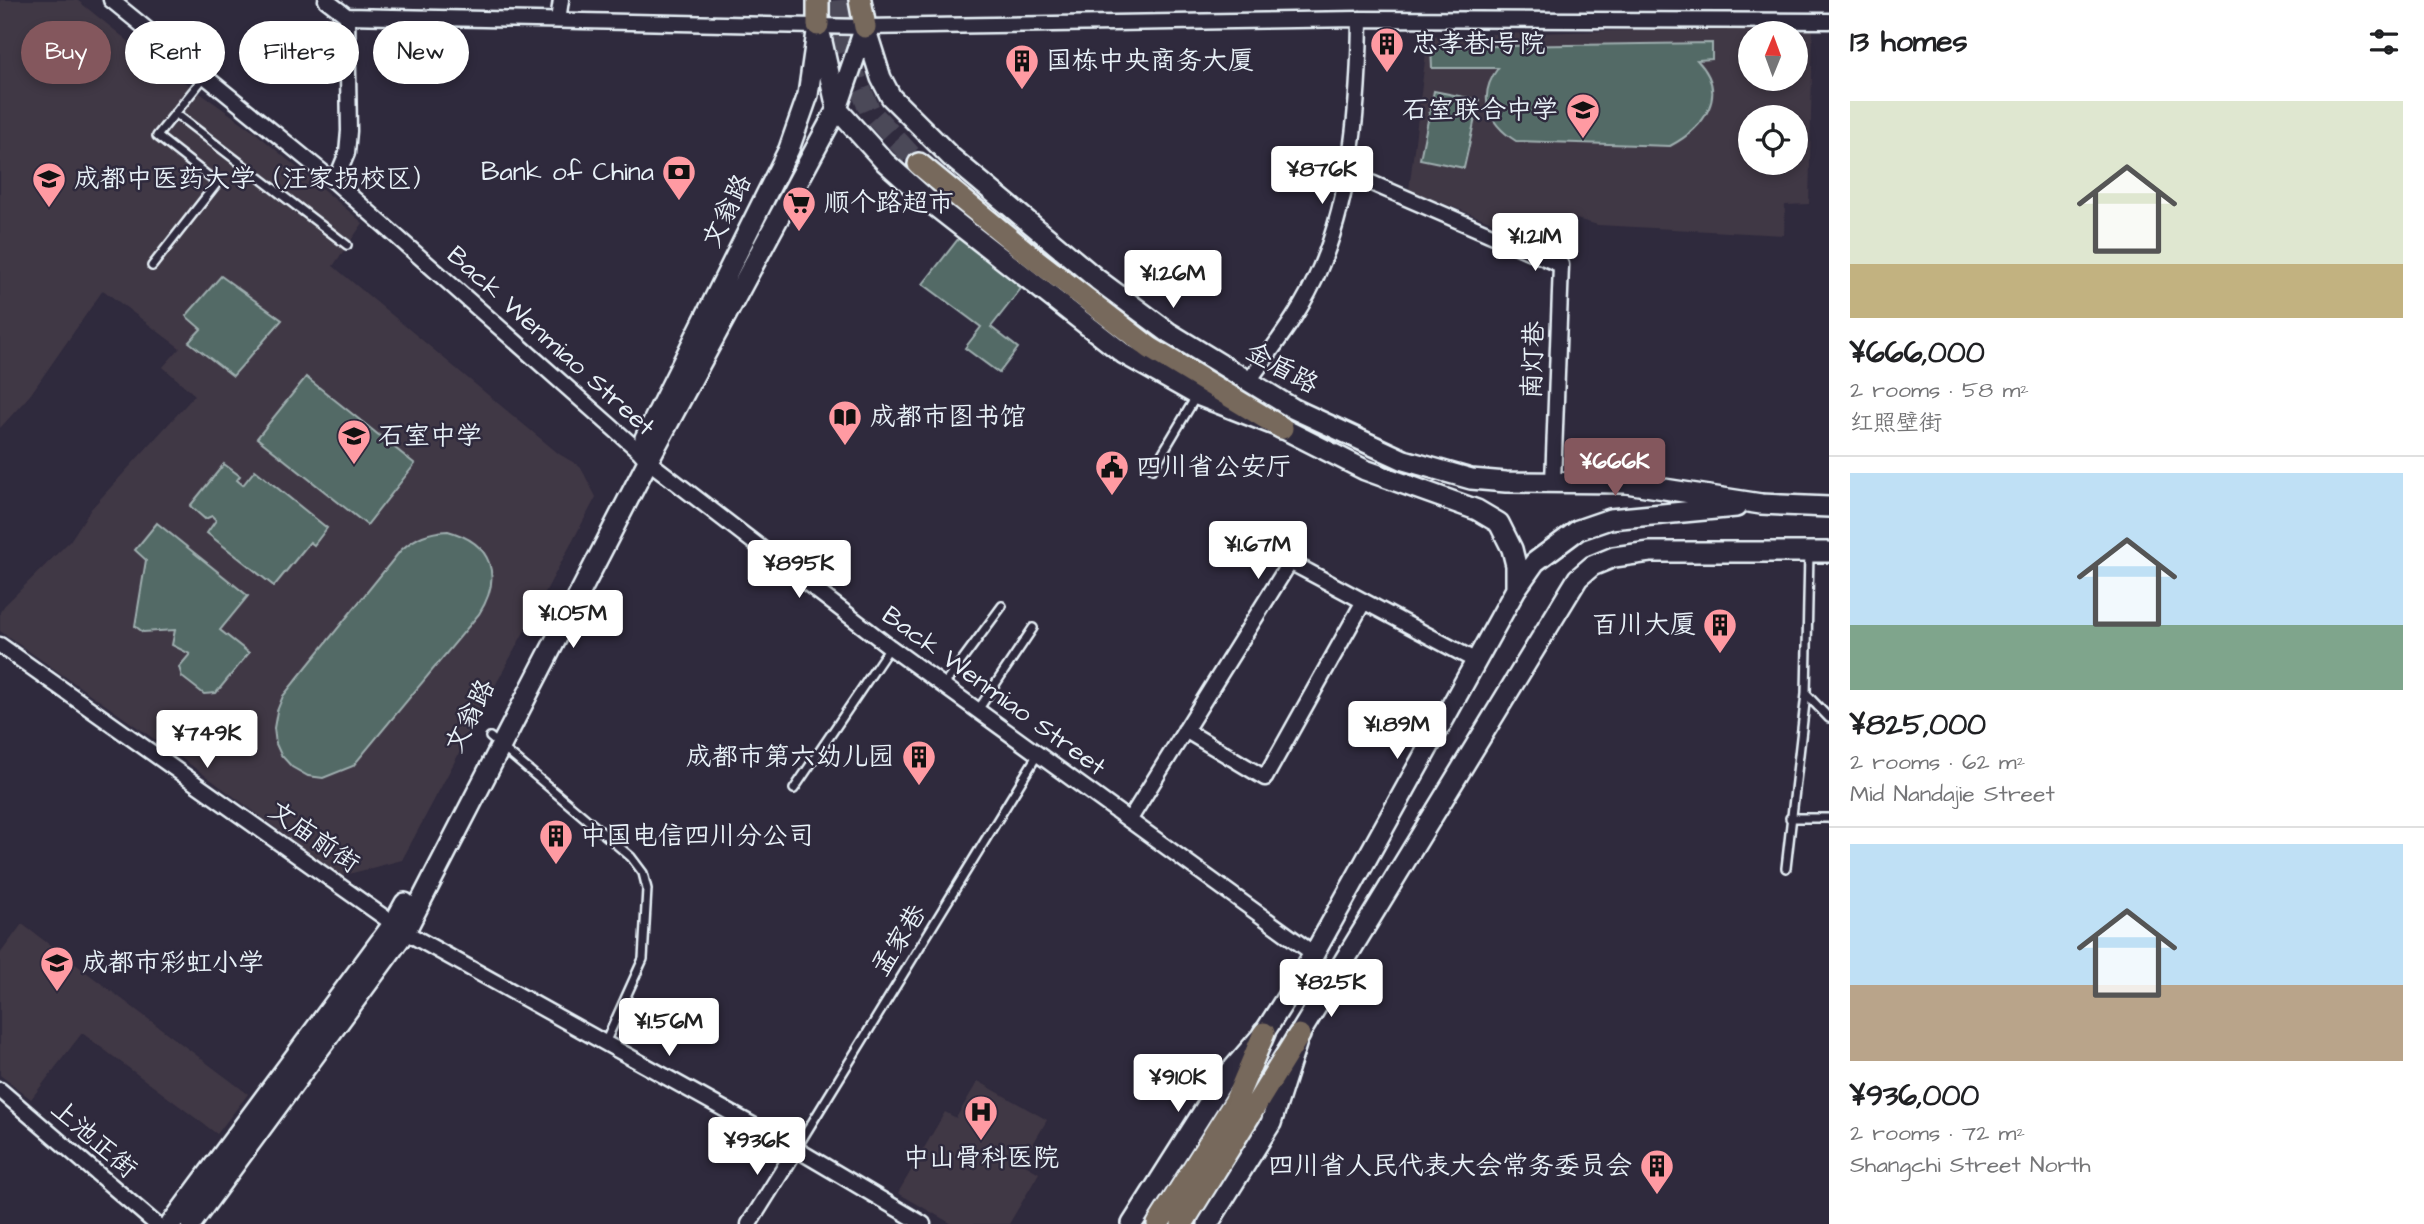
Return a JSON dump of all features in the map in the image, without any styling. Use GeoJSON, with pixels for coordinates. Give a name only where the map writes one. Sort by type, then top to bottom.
{"type":"FeatureCollection","features":[{"type":"Feature","properties":{"kind":"main road","name":"文翁路"},"geometry":{"type":"LineString","coordinates":[[191,1224],[399,928],[643,456],[789,149],[808,95],[818,25],[818,0]]}},
{"type":"Feature","properties":{"kind":"main road"},"geometry":{"type":"LineString","coordinates":[[860,0],[865,27]]}},
{"type":"Feature","properties":{"kind":"main road"},"geometry":{"type":"LineString","coordinates":[[865,27],[870,0]]}},
{"type":"Feature","properties":{"kind":"main road"},"geometry":{"type":"LineString","coordinates":[[818,25],[837,109]]}},
{"type":"Feature","properties":{"kind":"main road","name":"文翁路"},"geometry":{"type":"LineString","coordinates":[[643,456],[837,109],[865,27]]}},
{"type":"Feature","properties":{"kind":"main road","name":"金盾路"},"geometry":{"type":"LineString","coordinates":[[865,27],[881,78],[891,97],[951,157],[1098,280],[1168,332],[1248,382],[1340,431],[1416,464],[1471,479],[1626,483],[1761,504]]}},
{"type":"Feature","properties":{"kind":"main road","name":"金盾路"},"geometry":{"type":"LineString","coordinates":[[837,109],[886,162],[931,203],[1124,354],[1197,394],[1282,428]]}},
{"type":"Feature","properties":{"kind":"main road","name":"金盾路"},"geometry":{"type":"LineString","coordinates":[[919,164],[1036,260],[1150,348],[1282,428],[1365,470],[1477,510],[1499,523],[1512,549],[1516,589]]}},
{"type":"Feature","properties":{"kind":"main road"},"geometry":{"type":"LineString","coordinates":[[1132,1224],[1224,1079],[1264,1033],[1314,954],[1516,589],[1535,562],[1578,530],[1610,519],[1761,504],[1829,506]]}},
{"type":"Feature","properties":{"kind":"main road"},"geometry":{"type":"LineString","coordinates":[[1158,1224],[1299,1035],[1578,578],[1592,566],[1614,557],[1650,551],[1829,552]]}},
{"type":"Feature","properties":{"kind":"main road","name":"文翁路"},"geometry":{"type":"LineString","coordinates":[[171,1224],[399,928]]}},
{"type":"Feature","properties":{"kind":"main road"},"geometry":{"type":"LineString","coordinates":[[1182,1224],[1244,1107],[1264,1033]]}},
{"type":"Feature","properties":{"kind":"main road"},"geometry":{"type":"LineString","coordinates":[[1208,1224],[1271,1124],[1299,1035]]}},
{"type":"Feature","properties":{"kind":"street","name":"Back Wenmiao Street"},"geometry":{"type":"LineString","coordinates":[[111,0],[137,21]]}},
{"type":"Feature","properties":{"kind":"street"},"geometry":{"type":"LineString","coordinates":[[326,0],[347,16],[865,27],[1360,19],[1829,21]]}},
{"type":"Feature","properties":{"kind":"street"},"geometry":{"type":"LineString","coordinates":[[558,20],[561,0]]}},
{"type":"Feature","properties":{"kind":"street"},"geometry":{"type":"LineString","coordinates":[[335,182],[347,153],[349,131],[347,16]]}},
{"type":"Feature","properties":{"kind":"street"},"geometry":{"type":"LineString","coordinates":[[1248,382],[1293,318],[1320,269],[1338,214],[1352,139],[1360,62],[1360,19]]}},
{"type":"Feature","properties":{"kind":"street","name":"Back Wenmiao Street"},"geometry":{"type":"LineString","coordinates":[[216,84],[335,182],[643,456],[890,647],[1314,954]]}},
{"type":"Feature","properties":{"kind":"street","name":"南灯巷"},"geometry":{"type":"LineString","coordinates":[[1346,172],[1561,264],[1553,482]]}},
{"type":"Feature","properties":{"kind":"street"},"geometry":{"type":"LineString","coordinates":[[1130,819],[1290,562],[1476,661]]}},
{"type":"Feature","properties":{"kind":"street"},"geometry":{"type":"LineString","coordinates":[[1185,730],[1265,778],[1364,601]]}},
{"type":"Feature","properties":{"kind":"street","name":"文庙前街"},"geometry":{"type":"LineString","coordinates":[[0,645],[399,928],[796,1149],[923,1224]]}},
{"type":"Feature","properties":{"kind":"street","name":"上池正街"},"geometry":{"type":"LineString","coordinates":[[0,1090],[156,1224]]}},
{"type":"Feature","properties":{"kind":"street"},"geometry":{"type":"LineString","coordinates":[[749,1224],[796,1149]]}},
{"type":"Feature","properties":{"kind":"lane"},"geometry":{"type":"LineString","coordinates":[[152,266],[217,183],[157,136],[198,84]]}},
{"type":"Feature","properties":{"kind":"lane"},"geometry":{"type":"LineString","coordinates":[[175,113],[347,245]]}},
{"type":"Feature","properties":{"kind":"lane"},"geometry":{"type":"LineString","coordinates":[[1153,469],[1197,394]]}},
{"type":"Feature","properties":{"kind":"lane"},"geometry":{"type":"LineString","coordinates":[[1786,868],[1806,694],[1809,552]]}},
{"type":"Feature","properties":{"kind":"lane"},"geometry":{"type":"LineString","coordinates":[[943,686],[1002,606]]}},
{"type":"Feature","properties":{"kind":"lane"},"geometry":{"type":"LineString","coordinates":[[978,710],[1033,628]]}},
{"type":"Feature","properties":{"kind":"lane"},"geometry":{"type":"LineString","coordinates":[[794,789],[890,647]]}},
{"type":"Feature","properties":{"kind":"lane"},"geometry":{"type":"LineString","coordinates":[[1806,694],[1829,718]]}},
{"type":"Feature","properties":{"kind":"lane"},"geometry":{"type":"LineString","coordinates":[[496,741],[631,857],[643,873],[647,889],[643,959],[605,1043]]}},
{"type":"Feature","properties":{"kind":"lane","name":"孟家巷"},"geometry":{"type":"LineString","coordinates":[[796,1149],[1039,754]]}},
{"type":"Feature","properties":{"kind":"lane"},"geometry":{"type":"LineString","coordinates":[[1790,818],[1829,818]]}},
{"type":"Feature","properties":{"kind":"shaded area","name":"石室中学"},"geometry":{"type":"Polygon","coordinates":[[[0,0],[77,0],[103,21],[21,21],[21,84],[111,84],[111,27],[125,39],[125,84],[187,84],[251,129],[363,223],[333,266],[559,454],[581,468],[596,497],[402,860],[341,876],[187,762],[0,631],[0,612],[5,605],[70,541],[91,509],[195,395],[163,367],[180,348],[103,290],[30,395],[0,428],[0,0]]]}},
{"type":"Feature","properties":{"kind":"shaded area","name":"石室联合中学"},"geometry":{"type":"Polygon","coordinates":[[[1808,25],[1813,25],[1809,204],[1785,205],[1784,235],[1598,225],[1566,216],[1549,244],[1409,190],[1428,36],[1738,27],[1738,91],[1808,91],[1808,25]]]}},
{"type":"Feature","properties":{"kind":"shaded area","name":"成都市彩虹小学"},"geometry":{"type":"Polygon","coordinates":[[[22,924],[248,1094],[217,1134],[82,1033],[31,1099],[0,1075],[0,954],[22,924]]]}},
{"type":"Feature","properties":{"kind":"shaded area","name":"中山骨科医院"},"geometry":{"type":"Polygon","coordinates":[[[978,1081],[1047,1120],[1022,1163],[1039,1173],[1009,1224],[952,1224],[898,1193],[945,1112],[956,1118],[978,1081]]]}},
{"type":"Feature","properties":{"kind":"green space"},"geometry":{"type":"Polygon","coordinates":[[[1712,43],[1712,59],[1697,60],[1707,73],[1711,85],[1709,109],[1693,130],[1670,146],[1516,141],[1498,126],[1488,108],[1488,89],[1498,68],[1432,68],[1431,47],[1712,43]]]}},
{"type":"Feature","properties":{"kind":"green space"},"geometry":{"type":"Polygon","coordinates":[[[1434,91],[1479,100],[1464,168],[1420,159],[1434,91]]]}},
{"type":"Feature","properties":{"kind":"green space"},"geometry":{"type":"Polygon","coordinates":[[[959,238],[1023,286],[991,327],[1018,348],[999,373],[965,348],[981,327],[923,284],[959,238]]]}},
{"type":"Feature","properties":{"kind":"green space"},"geometry":{"type":"Polygon","coordinates":[[[221,276],[282,320],[233,376],[189,342],[201,329],[186,316],[221,276]]]}},
{"type":"Feature","properties":{"kind":"green space"},"geometry":{"type":"Polygon","coordinates":[[[306,377],[415,464],[367,525],[257,438],[306,377]]]}},
{"type":"Feature","properties":{"kind":"green space"},"geometry":{"type":"Polygon","coordinates":[[[224,464],[240,476],[237,480],[243,485],[255,470],[327,528],[314,545],[310,542],[274,586],[207,533],[216,520],[212,516],[205,519],[190,506],[224,464]]]}},
{"type":"Feature","properties":{"kind":"green space"},"geometry":{"type":"Polygon","coordinates":[[[157,523],[248,596],[220,630],[249,653],[216,693],[204,694],[182,677],[179,667],[190,654],[172,645],[175,630],[143,632],[135,626],[146,560],[135,550],[157,523]]]}},
{"type":"Feature","properties":{"kind":"green space"},"geometry":{"type":"Polygon","coordinates":[[[448,531],[475,544],[489,563],[490,587],[479,614],[353,766],[323,778],[308,776],[292,767],[281,755],[276,744],[274,728],[283,696],[401,550],[423,536],[448,531]]]}},
{"type":"Feature","properties":{"kind":"tunnel"},"geometry":{"type":"LineString","coordinates":[[840,0],[844,41],[852,69],[870,111],[919,164]]}},
{"type":"Feature","properties":{"kind":"place","name":"忠孝巷1号院"},"geometry":{"type":"Point","coordinates":[1387,74]}},
{"type":"Feature","properties":{"kind":"place","name":"国栋中央商务大厦"},"geometry":{"type":"Point","coordinates":[1022,91]}},
{"type":"Feature","properties":{"kind":"place","name":"石室联合中学"},"geometry":{"type":"Point","coordinates":[1583,140]}},
{"type":"Feature","properties":{"kind":"place","name":"Bank of China"},"geometry":{"type":"Point","coordinates":[679,202]}},
{"type":"Feature","properties":{"kind":"place","name":"成都中医药大学（汪家拐校区）"},"geometry":{"type":"Point","coordinates":[49,209]}},
{"type":"Feature","properties":{"kind":"place","name":"顺个路超市"},"geometry":{"type":"Point","coordinates":[799,233]}},
{"type":"Feature","properties":{"kind":"place","name":"成都市图书馆"},"geometry":{"type":"Point","coordinates":[845,447]}},
{"type":"Feature","properties":{"kind":"place","name":"石室中学"},"geometry":{"type":"Point","coordinates":[354,466]}},
{"type":"Feature","properties":{"kind":"place","name":"四川省公安厅"},"geometry":{"type":"Point","coordinates":[1112,497]}},
{"type":"Feature","properties":{"kind":"place","name":"百川大厦"},"geometry":{"type":"Point","coordinates":[1720,655]}},
{"type":"Feature","properties":{"kind":"place","name":"成都市第六幼儿园"},"geometry":{"type":"Point","coordinates":[919,787]}},
{"type":"Feature","properties":{"kind":"place","name":"中国电信四川分公司"},"geometry":{"type":"Point","coordinates":[556,866]}},
{"type":"Feature","properties":{"kind":"place","name":"成都市彩虹小学"},"geometry":{"type":"Point","coordinates":[57,993]}},
{"type":"Feature","properties":{"kind":"place","name":"中山骨科医院"},"geometry":{"type":"Point","coordinates":[981,1142]}},
{"type":"Feature","properties":{"kind":"place","name":"四川省人民代表大会常务委员会"},"geometry":{"type":"Point","coordinates":[1657,1196]}}]}
